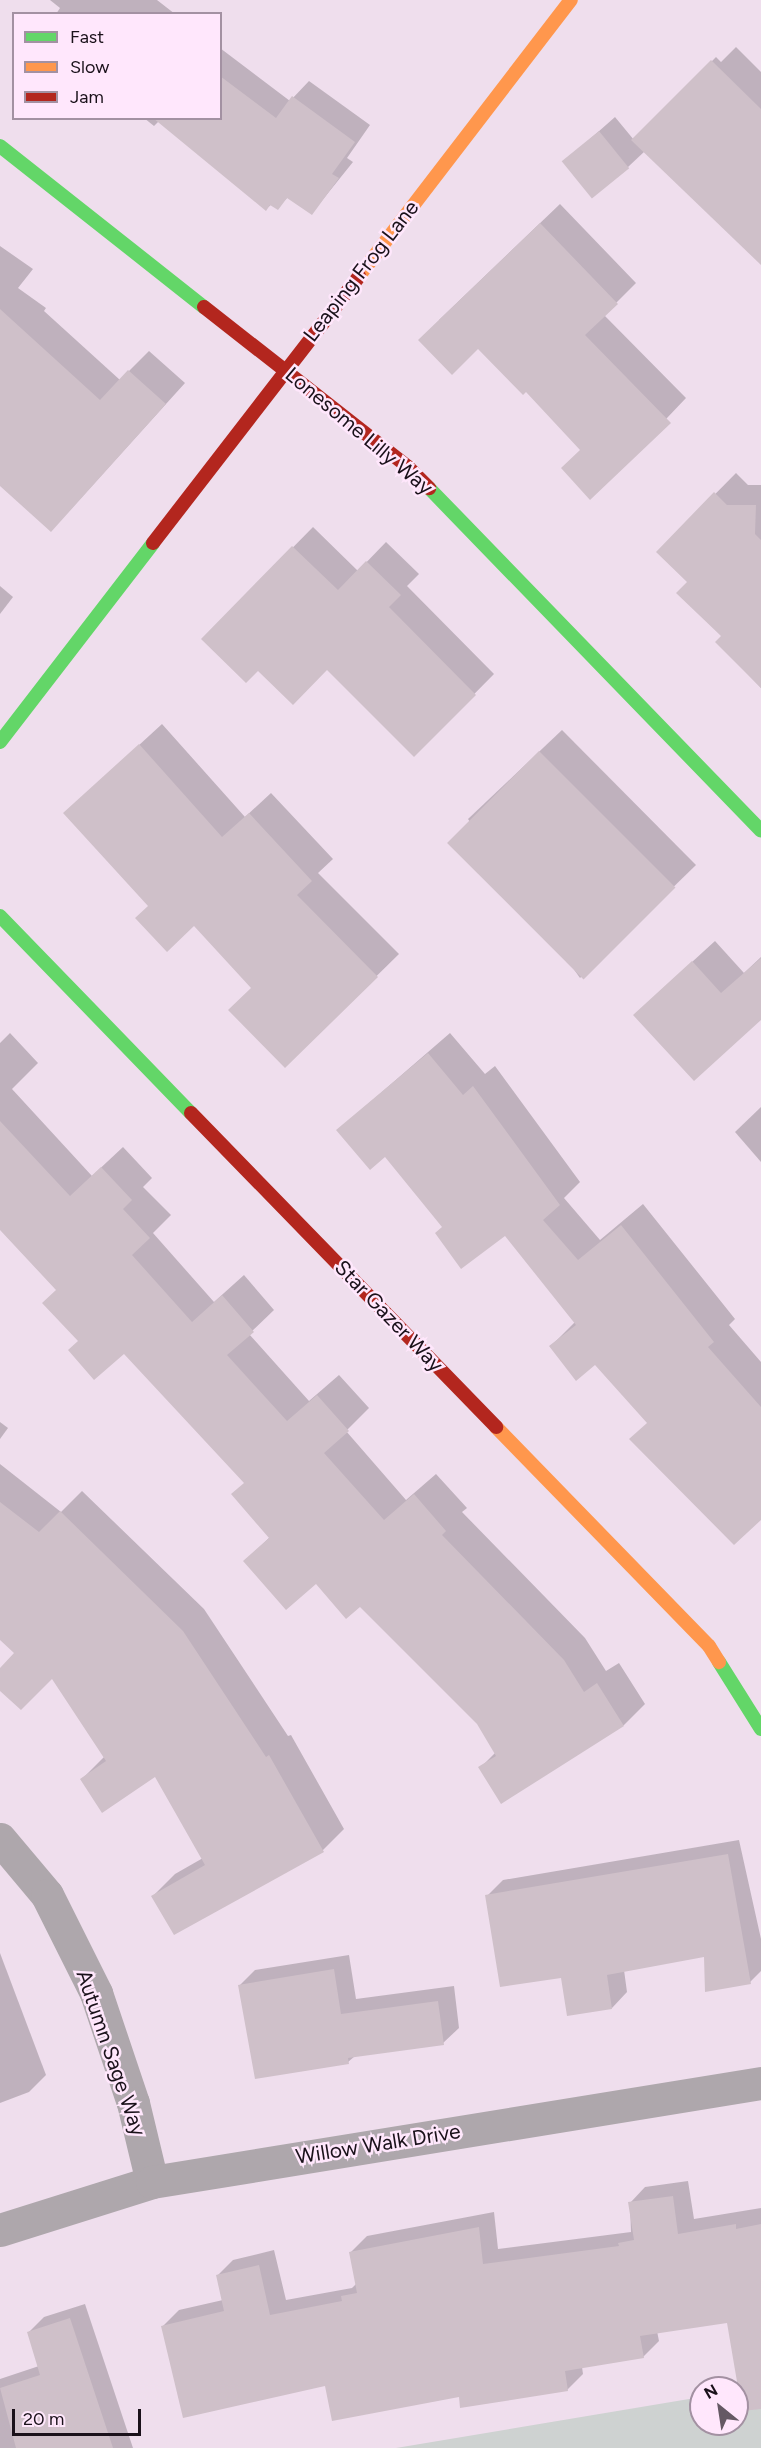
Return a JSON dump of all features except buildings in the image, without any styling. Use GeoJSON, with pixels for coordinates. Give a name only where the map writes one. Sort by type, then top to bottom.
{"type":"FeatureCollection","features":[{"type":"Feature","properties":{"kind":"street","name":"Leaping Frog Lane"},"geometry":{"type":"LineString","coordinates":[[0,742],[571,0]]}},
{"type":"Feature","properties":{"kind":"street","name":"Lonesome Lilly Way"},"geometry":{"type":"LineString","coordinates":[[0,146],[286,368],[408,467],[761,830]]}},
{"type":"Feature","properties":{"kind":"street","name":"Star Gazer Way"},"geometry":{"type":"LineString","coordinates":[[0,916],[709,1646],[761,1730]]}},
{"type":"Feature","properties":{"kind":"street","name":"Autumn Sage Way"},"geometry":{"type":"LineString","coordinates":[[0,1839],[48,1894],[96,1993],[133,2103],[152,2182]]}},
{"type":"Feature","properties":{"kind":"street","name":"Willow Walk Drive"},"geometry":{"type":"LineString","coordinates":[[0,2230],[152,2182],[390,2140],[761,2083]]}},
{"type":"Feature","properties":{"kind":"shaded area"},"geometry":{"type":"Polygon","coordinates":[[[761,2387],[761,2448],[396,2448],[689,2399],[689,2436],[749,2436],[749,2389],[761,2387]]]}},
{"type":"Feature","properties":{"kind":"traffic: fast"},"geometry":{"type":"LineString","coordinates":[[0,146],[204,307]]}},
{"type":"Feature","properties":{"kind":"traffic: fast"},"geometry":{"type":"LineString","coordinates":[[429,488],[761,830]]}},
{"type":"Feature","properties":{"kind":"traffic: fast"},"geometry":{"type":"LineString","coordinates":[[0,742],[153,543]]}},
{"type":"Feature","properties":{"kind":"traffic: fast"},"geometry":{"type":"LineString","coordinates":[[0,916],[191,1113]]}},
{"type":"Feature","properties":{"kind":"traffic: fast"},"geometry":{"type":"LineString","coordinates":[[719,1662],[761,1729]]}},
{"type":"Feature","properties":{"kind":"traffic: slow"},"geometry":{"type":"LineString","coordinates":[[359,276],[571,0]]}},
{"type":"Feature","properties":{"kind":"traffic: slow"},"geometry":{"type":"LineString","coordinates":[[496,1427],[709,1646],[719,1662]]}},
{"type":"Feature","properties":{"kind":"traffic: jam"},"geometry":{"type":"LineString","coordinates":[[153,543],[359,276]]}},
{"type":"Feature","properties":{"kind":"traffic: jam"},"geometry":{"type":"LineString","coordinates":[[204,307],[408,467],[429,488]]}},
{"type":"Feature","properties":{"kind":"traffic: jam"},"geometry":{"type":"LineString","coordinates":[[191,1113],[496,1427]]}}]}
